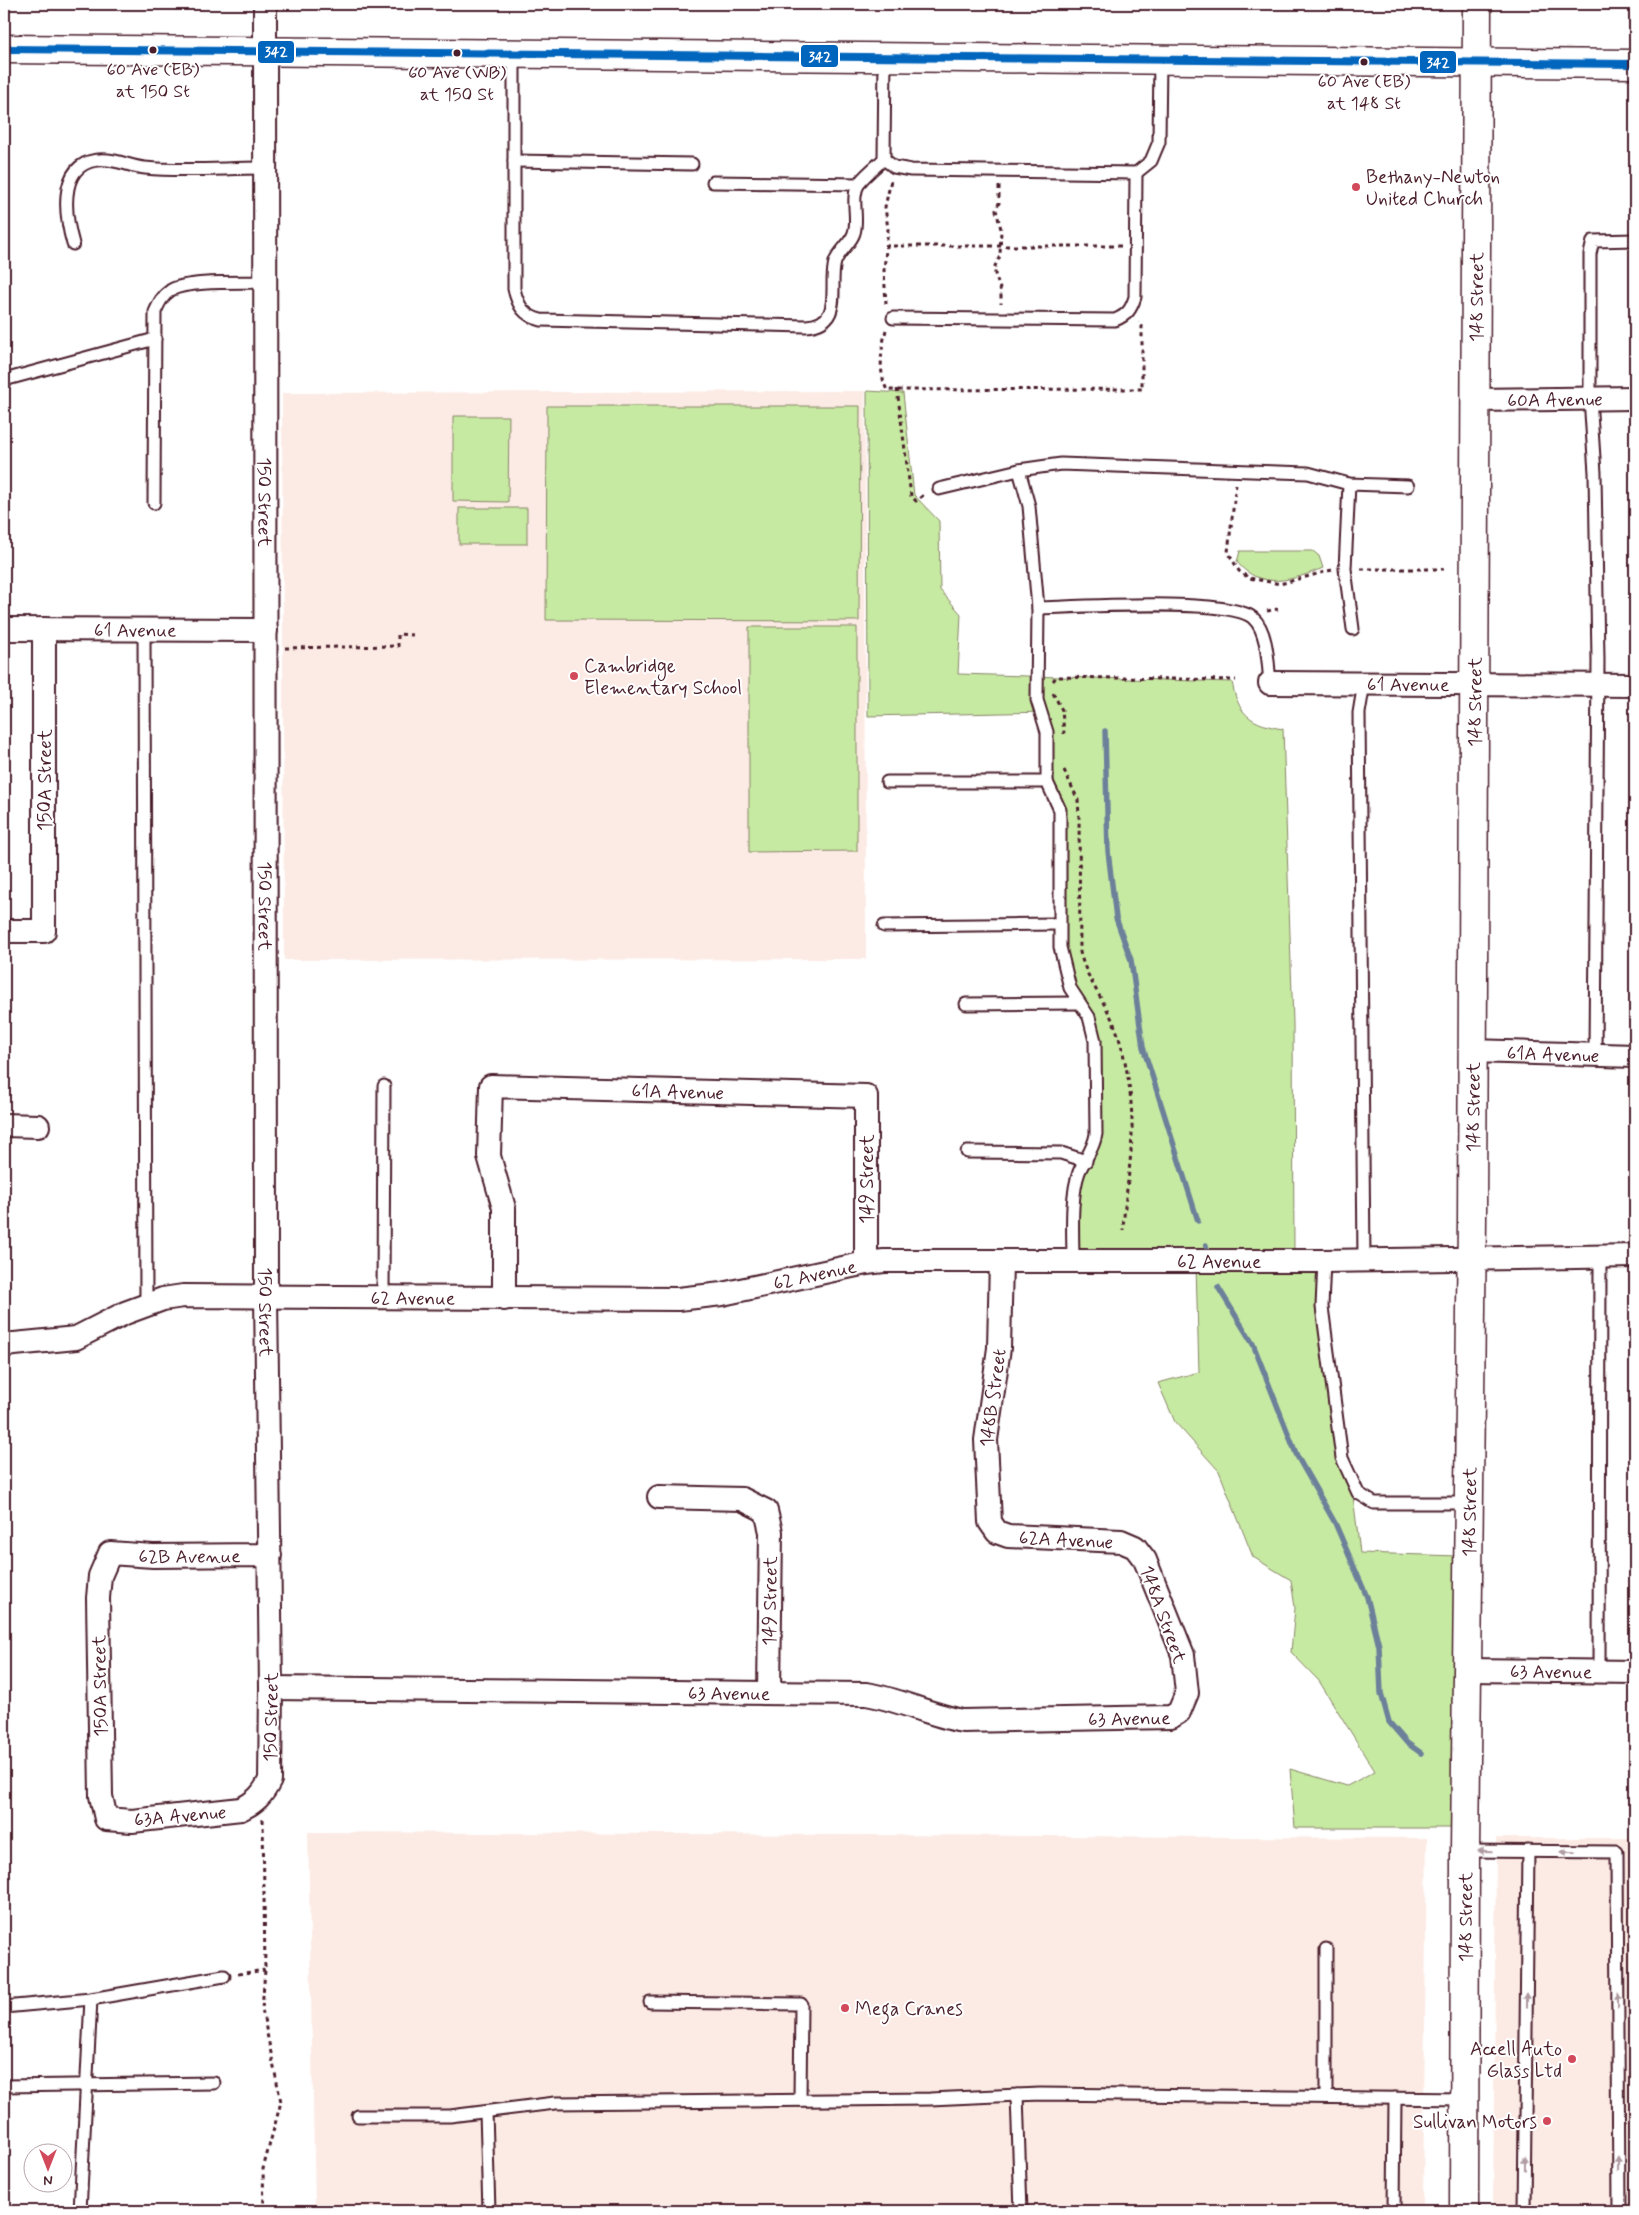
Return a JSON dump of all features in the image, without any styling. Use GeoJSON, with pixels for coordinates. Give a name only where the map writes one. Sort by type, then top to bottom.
{"type":"FeatureCollection","features":[{"type":"Feature","properties":{"kind":"main road","name":"148 Street"},"geometry":{"type":"LineString","coordinates":[[1464,2211],[1477,4]]}},
{"type":"Feature","properties":{"kind":"main road"},"geometry":{"type":"LineString","coordinates":[[4,49],[1635,64]]}},
{"type":"Feature","properties":{"kind":"street","name":"150 Street"},"geometry":{"type":"LineString","coordinates":[[257,1808],[270,1780],[271,1688],[266,1296],[265,4]]}},
{"type":"Feature","properties":{"kind":"street","name":"60A Avenue"},"geometry":{"type":"LineString","coordinates":[[1475,400],[1635,398]]}},
{"type":"Feature","properties":{"kind":"street","name":"61 Avenue"},"geometry":{"type":"LineString","coordinates":[[4,629],[266,630]]}},
{"type":"Feature","properties":{"kind":"street","name":"150A Street"},"geometry":{"type":"LineString","coordinates":[[4,931],[44,931],[44,629]]}},
{"type":"Feature","properties":{"kind":"street","name":"61 Avenue"},"geometry":{"type":"LineString","coordinates":[[1270,683],[1635,686]]}},
{"type":"Feature","properties":{"kind":"street","name":"61A Avenue"},"geometry":{"type":"LineString","coordinates":[[1471,1051],[1635,1056]]}},
{"type":"Feature","properties":{"kind":"street","name":"61A Avenue"},"geometry":{"type":"LineString","coordinates":[[504,1299],[504,1208],[489,1156],[491,1086],[866,1096]]}},
{"type":"Feature","properties":{"kind":"street","name":"149 Street"},"geometry":{"type":"LineString","coordinates":[[866,1096],[866,1262]]}},
{"type":"Feature","properties":{"kind":"street"},"geometry":{"type":"LineString","coordinates":[[4,1125],[38,1126]]}},
{"type":"Feature","properties":{"kind":"street","name":"62 Avenue"},"geometry":{"type":"LineString","coordinates":[[4,1345],[76,1338],[146,1305],[163,1299],[182,1296],[678,1299],[730,1292],[866,1262],[1324,1261],[1635,1256]]}},
{"type":"Feature","properties":{"kind":"street","name":"148B Street"},"geometry":{"type":"LineString","coordinates":[[997,1532],[990,1522],[988,1506],[986,1440],[999,1348],[1001,1261]]}},
{"type":"Feature","properties":{"kind":"street","name":"149 Street"},"geometry":{"type":"LineString","coordinates":[[659,1497],[742,1499],[766,1511],[771,1532],[769,1692]]}},
{"type":"Feature","properties":{"kind":"street","name":"62A Avenue"},"geometry":{"type":"LineString","coordinates":[[997,1532],[1023,1538],[1121,1541],[1135,1547]]}},
{"type":"Feature","properties":{"kind":"street","name":"148A Street"},"geometry":{"type":"LineString","coordinates":[[1135,1547],[1152,1574],[1183,1656],[1187,1693],[1180,1712]]}},
{"type":"Feature","properties":{"kind":"street","name":"150A Street"},"geometry":{"type":"LineString","coordinates":[[106,1819],[101,1796],[98,1598],[100,1576],[110,1553]]}},
{"type":"Feature","properties":{"kind":"street","name":"62B Avenue"},"geometry":{"type":"LineString","coordinates":[[110,1553],[153,1556],[270,1555]]}},
{"type":"Feature","properties":{"kind":"street","name":"63 Avenue"},"geometry":{"type":"LineString","coordinates":[[1467,1670],[1635,1672]]}},
{"type":"Feature","properties":{"kind":"street","name":"63 Avenue"},"geometry":{"type":"LineString","coordinates":[[271,1688],[866,1694],[887,1697],[931,1714],[963,1721],[1164,1719],[1180,1712]]}},
{"type":"Feature","properties":{"kind":"street","name":"63A Avenue"},"geometry":{"type":"LineString","coordinates":[[106,1819],[132,1821],[257,1808]]}},
{"type":"Feature","properties":{"kind":"lane"},"geometry":{"type":"LineString","coordinates":[[514,54],[514,289],[517,302],[522,310],[530,317],[541,320],[806,326],[819,323],[830,313],[836,261],[854,232],[856,197],[859,184],[884,159],[885,56]]}},
{"type":"Feature","properties":{"kind":"lane"},"geometry":{"type":"LineString","coordinates":[[884,159],[894,167],[924,171],[1136,173],[1151,160],[1159,142],[1160,59]]}},
{"type":"Feature","properties":{"kind":"lane"},"geometry":{"type":"LineString","coordinates":[[73,244],[67,224],[67,185],[73,173],[83,165],[107,160],[145,168],[265,168]]}},
{"type":"Feature","properties":{"kind":"lane"},"geometry":{"type":"LineString","coordinates":[[514,162],[692,164]]}},
{"type":"Feature","properties":{"kind":"lane"},"geometry":{"type":"LineString","coordinates":[[888,318],[1115,320],[1124,316],[1132,308],[1134,298],[1136,173]]}},
{"type":"Feature","properties":{"kind":"lane"},"geometry":{"type":"LineString","coordinates":[[713,182],[859,184]]}},
{"type":"Feature","properties":{"kind":"lane"},"geometry":{"type":"LineString","coordinates":[[1595,1054],[1598,685],[1595,473],[1590,398],[1590,254],[1593,241],[1635,240]]}},
{"type":"Feature","properties":{"kind":"lane"},"geometry":{"type":"LineString","coordinates":[[154,503],[155,312],[161,299],[171,291],[185,285],[264,282]]}},
{"type":"Feature","properties":{"kind":"lane"},"geometry":{"type":"LineString","coordinates":[[4,380],[155,339]]}},
{"type":"Feature","properties":{"kind":"lane"},"geometry":{"type":"LineString","coordinates":[[939,490],[1018,470],[1061,464],[1308,473],[1349,484],[1408,486]]}},
{"type":"Feature","properties":{"kind":"lane"},"geometry":{"type":"LineString","coordinates":[[1018,470],[1029,506],[1038,608],[1039,662],[1036,679],[1037,700],[1047,732],[1047,782],[1060,810],[1058,924],[1065,971],[1070,988],[1089,1017],[1095,1041],[1096,1134],[1094,1147],[1080,1172],[1076,1187],[1073,1262]]}},
{"type":"Feature","properties":{"kind":"lane"},"geometry":{"type":"LineString","coordinates":[[1349,484],[1345,569],[1353,629]]}},
{"type":"Feature","properties":{"kind":"lane"},"geometry":{"type":"LineString","coordinates":[[1038,608],[1224,607],[1242,611],[1255,619],[1262,633],[1270,683]]}},
{"type":"Feature","properties":{"kind":"lane"},"geometry":{"type":"LineString","coordinates":[[144,629],[146,1305]]}},
{"type":"Feature","properties":{"kind":"lane"},"geometry":{"type":"LineString","coordinates":[[1364,684],[1359,723],[1364,1260]]}},
{"type":"Feature","properties":{"kind":"lane"},"geometry":{"type":"LineString","coordinates":[[887,782],[1047,782]]}},
{"type":"Feature","properties":{"kind":"lane"},"geometry":{"type":"LineString","coordinates":[[884,926],[1058,924]]}},
{"type":"Feature","properties":{"kind":"lane"},"geometry":{"type":"LineString","coordinates":[[966,1004],[1079,1003]]}},
{"type":"Feature","properties":{"kind":"lane"},"geometry":{"type":"LineString","coordinates":[[383,1298],[384,1086]]}},
{"type":"Feature","properties":{"kind":"lane"},"geometry":{"type":"LineString","coordinates":[[967,1152],[1061,1153],[1086,1161]]}},
{"type":"Feature","properties":{"kind":"lane"},"geometry":{"type":"LineString","coordinates":[[1599,1672],[1600,1257]]}},
{"type":"Feature","properties":{"kind":"lane"},"geometry":{"type":"LineString","coordinates":[[1324,1261],[1322,1307],[1342,1458],[1358,1493],[1374,1503],[1469,1503]]}},
{"type":"Feature","properties":{"kind":"lane"},"geometry":{"type":"LineString","coordinates":[[1465,1851],[1617,1852],[1619,2211]]}},
{"type":"Feature","properties":{"kind":"lane"},"geometry":{"type":"LineString","coordinates":[[1524,2211],[1528,1851]]}},
{"type":"Feature","properties":{"kind":"lane"},"geometry":{"type":"LineString","coordinates":[[1326,1949],[1326,2097]]}},
{"type":"Feature","properties":{"kind":"lane"},"geometry":{"type":"LineString","coordinates":[[4,2007],[91,1999],[224,1976]]}},
{"type":"Feature","properties":{"kind":"lane"},"geometry":{"type":"LineString","coordinates":[[80,2211],[91,1999]]}},
{"type":"Feature","properties":{"kind":"lane"},"geometry":{"type":"LineString","coordinates":[[650,2002],[801,2004],[800,2100]]}},
{"type":"Feature","properties":{"kind":"lane"},"geometry":{"type":"LineString","coordinates":[[4,2086],[214,2083]]}},
{"type":"Feature","properties":{"kind":"lane"},"geometry":{"type":"LineString","coordinates":[[358,2116],[450,2116],[554,2103],[1017,2095],[1464,2099]]}},
{"type":"Feature","properties":{"kind":"lane"},"geometry":{"type":"LineString","coordinates":[[1017,2095],[1022,2211]]}},
{"type":"Feature","properties":{"kind":"lane"},"geometry":{"type":"LineString","coordinates":[[1394,2211],[1395,2098]]}},
{"type":"Feature","properties":{"kind":"lane"},"geometry":{"type":"LineString","coordinates":[[486,2112],[490,2211]]}},
{"type":"Feature","properties":{"kind":"path"},"geometry":{"type":"LineString","coordinates":[[894,167],[884,208],[888,229],[884,270],[888,318],[882,352],[883,382],[887,390],[1142,389],[1142,326],[1132,308]]}},
{"type":"Feature","properties":{"kind":"path"},"geometry":{"type":"LineString","coordinates":[[1000,172],[1000,197],[996,210],[1001,229],[995,274],[1001,292],[1001,319]]}},
{"type":"Feature","properties":{"kind":"path"},"geometry":{"type":"LineString","coordinates":[[885,246],[1135,246]]}},
{"type":"Feature","properties":{"kind":"path"},"geometry":{"type":"LineString","coordinates":[[897,389],[911,496],[916,501],[928,491],[939,490]]}},
{"type":"Feature","properties":{"kind":"path"},"geometry":{"type":"LineString","coordinates":[[1237,471],[1228,552],[1239,571],[1249,578],[1280,584],[1290,583],[1321,572],[1345,569]]}},
{"type":"Feature","properties":{"kind":"path"},"geometry":{"type":"LineString","coordinates":[[1371,569],[1444,569]]}},
{"type":"Feature","properties":{"kind":"path"},"geometry":{"type":"LineString","coordinates":[[289,648],[398,646],[398,634],[415,635]]}},
{"type":"Feature","properties":{"kind":"path"},"geometry":{"type":"LineString","coordinates":[[1064,737],[1062,710],[1049,684],[1056,677],[1236,680]]}},
{"type":"Feature","properties":{"kind":"path"},"geometry":{"type":"LineString","coordinates":[[1064,763],[1064,771],[1078,800],[1080,952],[1085,971],[1108,1010],[1119,1036],[1129,1078],[1132,1122],[1123,1230]]}},
{"type":"Feature","properties":{"kind":"path"},"geometry":{"type":"LineString","coordinates":[[257,1808],[265,1970],[262,2009],[280,2102],[263,2169],[264,2211]]}},
{"type":"Feature","properties":{"kind":"path"},"geometry":{"type":"LineString","coordinates":[[224,1976],[265,1970]]}},
{"type":"Feature","properties":{"kind":"shaded area","name":"Cambridge Elementary School"},"geometry":{"type":"Polygon","coordinates":[[[865,391],[866,959],[284,960],[282,393],[865,391]]]}},
{"type":"Feature","properties":{"kind":"shaded area"},"geometry":{"type":"Polygon","coordinates":[[[308,1832],[1427,1838],[1423,2211],[315,2211],[308,1832]]]}},
{"type":"Feature","properties":{"kind":"shaded area"},"geometry":{"type":"Polygon","coordinates":[[[1496,1838],[1635,1838],[1635,2211],[1493,2211],[1496,1838]]]}},
{"type":"Feature","properties":{"kind":"green space"},"geometry":{"type":"Polygon","coordinates":[[[867,391],[903,393],[914,495],[939,521],[940,590],[961,614],[958,674],[1232,682],[1238,703],[1248,716],[1262,724],[1283,729],[1293,1023],[1294,1252],[1318,1269],[1316,1305],[1337,1459],[1353,1496],[1360,1553],[1459,1556],[1459,1828],[1295,1828],[1290,1769],[1347,1786],[1375,1771],[1319,1681],[1291,1652],[1295,1608],[1291,1580],[1253,1557],[1219,1471],[1175,1422],[1158,1383],[1199,1372],[1196,1267],[1077,1257],[1079,1195],[1086,1169],[1096,1150],[1101,1132],[1099,1041],[1073,984],[1065,947],[1051,732],[1047,712],[868,716],[867,391]]]}},
{"type":"Feature","properties":{"kind":"green space"},"geometry":{"type":"Polygon","coordinates":[[[547,406],[860,406],[859,621],[546,620],[547,406]]]}},
{"type":"Feature","properties":{"kind":"green space"},"geometry":{"type":"Polygon","coordinates":[[[453,416],[509,416],[508,502],[453,501],[453,416]]]}},
{"type":"Feature","properties":{"kind":"green space"},"geometry":{"type":"Polygon","coordinates":[[[459,508],[527,508],[527,544],[459,544],[459,508]]]}},
{"type":"Feature","properties":{"kind":"green space"},"geometry":{"type":"Polygon","coordinates":[[[1240,551],[1313,551],[1319,556],[1323,568],[1289,579],[1267,580],[1256,577],[1246,571],[1237,562],[1240,551]]]}},
{"type":"Feature","properties":{"kind":"green space"},"geometry":{"type":"Polygon","coordinates":[[[749,627],[857,627],[857,851],[749,852],[749,627]]]}},
{"type":"Feature","properties":{"kind":"waterway"},"geometry":{"type":"LineString","coordinates":[[1105,731],[1108,851],[1116,918],[1131,960],[1143,1047],[1198,1221]]}},
{"type":"Feature","properties":{"kind":"waterway"},"geometry":{"type":"LineString","coordinates":[[1206,1245],[1207,1250]]}},
{"type":"Feature","properties":{"kind":"waterway"},"geometry":{"type":"LineString","coordinates":[[1218,1287],[1253,1344],[1297,1456],[1335,1523],[1367,1597],[1379,1646],[1381,1693],[1389,1722],[1407,1743],[1421,1753]]}},
{"type":"Feature","properties":{"kind":"transit line","name":"342"},"geometry":{"type":"LineString","coordinates":[[4,49],[1635,64]]}},
{"type":"Feature","properties":{"kind":"place","name":"60 Ave (EB) at 150 St"},"geometry":{"type":"Point","coordinates":[153,50]}},
{"type":"Feature","properties":{"kind":"place","name":"60 Ave (WB) at 150 St"},"geometry":{"type":"Point","coordinates":[457,53]}},
{"type":"Feature","properties":{"kind":"place","name":"60 Ave (EB) at 148 St"},"geometry":{"type":"Point","coordinates":[1364,62]}},
{"type":"Feature","properties":{"kind":"place","name":"Bethany-Newton United Church"},"geometry":{"type":"Point","coordinates":[1356,187]}},
{"type":"Feature","properties":{"kind":"place","name":"Cambridge Elementary School"},"geometry":{"type":"Point","coordinates":[574,676]}},
{"type":"Feature","properties":{"kind":"place","name":"Mega Cranes"},"geometry":{"type":"Point","coordinates":[845,2008]}},
{"type":"Feature","properties":{"kind":"place","name":"Accell Auto Glass Ltd"},"geometry":{"type":"Point","coordinates":[1572,2059]}},
{"type":"Feature","properties":{"kind":"place","name":"Sullivan Motors"},"geometry":{"type":"Point","coordinates":[1547,2121]}}]}
